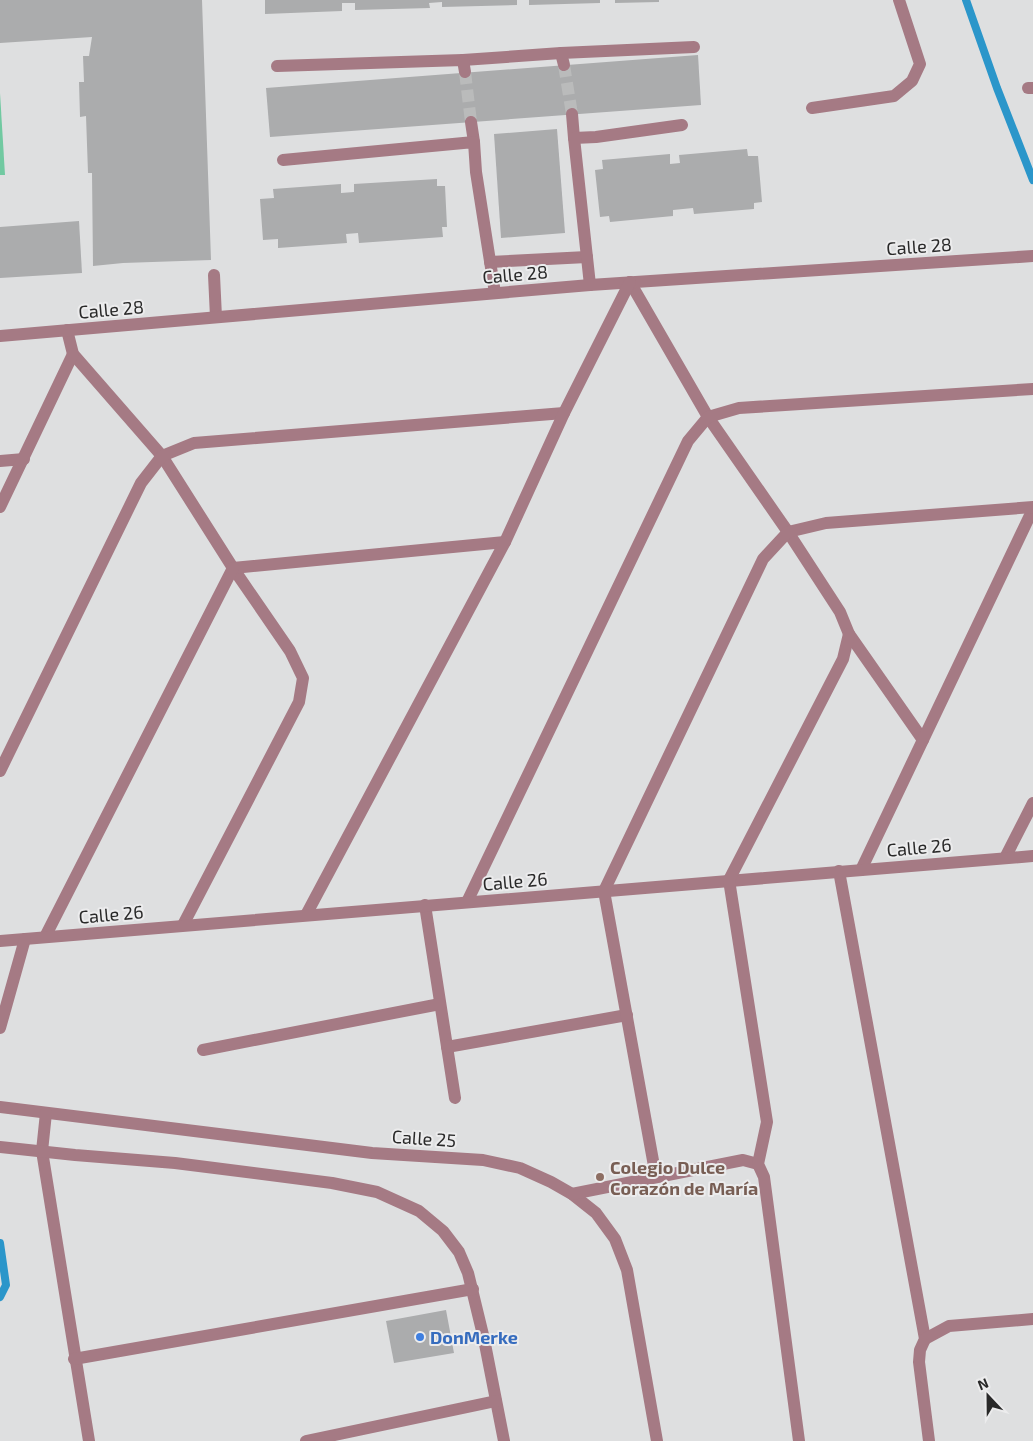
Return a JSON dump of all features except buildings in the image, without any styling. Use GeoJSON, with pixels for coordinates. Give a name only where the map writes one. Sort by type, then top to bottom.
{"type":"FeatureCollection","features":[{"type":"Feature","properties":{"kind":"street"},"geometry":{"type":"LineString","coordinates":[[812,108],[894,96],[912,81],[920,64],[899,0]]}},
{"type":"Feature","properties":{"kind":"street"},"geometry":{"type":"LineString","coordinates":[[277,66],[464,66],[694,47]]}},
{"type":"Feature","properties":{"kind":"street"},"geometry":{"type":"LineString","coordinates":[[572,114],[590,285]]}},
{"type":"Feature","properties":{"kind":"street"},"geometry":{"type":"LineString","coordinates":[[471,122],[476,172],[495,293]]}},
{"type":"Feature","properties":{"kind":"street"},"geometry":{"type":"LineString","coordinates":[[574,138],[682,125]]}},
{"type":"Feature","properties":{"kind":"street"},"geometry":{"type":"LineString","coordinates":[[283,160],[474,142]]}},
{"type":"Feature","properties":{"kind":"street"},"geometry":{"type":"LineString","coordinates":[[490,262],[587,256]]}},
{"type":"Feature","properties":{"kind":"street","name":"Calle 28"},"geometry":{"type":"LineString","coordinates":[[0,336],[590,285],[1033,256]]}},
{"type":"Feature","properties":{"kind":"street"},"geometry":{"type":"LineString","coordinates":[[214,275],[216,317]]}},
{"type":"Feature","properties":{"kind":"street"},"geometry":{"type":"LineString","coordinates":[[306,915],[505,542],[564,413],[630,282]]}},
{"type":"Feature","properties":{"kind":"street"},"geometry":{"type":"LineString","coordinates":[[630,282],[708,416],[788,532],[840,612],[849,634],[923,740]]}},
{"type":"Feature","properties":{"kind":"street"},"geometry":{"type":"LineString","coordinates":[[67,330],[73,354],[162,456],[233,568],[290,651],[303,678],[299,702],[182,926]]}},
{"type":"Feature","properties":{"kind":"street"},"geometry":{"type":"LineString","coordinates":[[0,507],[73,354]]}},
{"type":"Feature","properties":{"kind":"street"},"geometry":{"type":"LineString","coordinates":[[467,902],[688,441],[708,416],[739,408],[1033,389]]}},
{"type":"Feature","properties":{"kind":"street"},"geometry":{"type":"LineString","coordinates":[[0,771],[141,483],[162,456],[194,443],[564,413]]}},
{"type":"Feature","properties":{"kind":"street"},"geometry":{"type":"LineString","coordinates":[[0,461],[24,459]]}},
{"type":"Feature","properties":{"kind":"street"},"geometry":{"type":"LineString","coordinates":[[656,1177],[604,891],[763,559],[788,532],[826,523],[1033,508],[862,870]]}},
{"type":"Feature","properties":{"kind":"street"},"geometry":{"type":"LineString","coordinates":[[233,568],[505,542]]}},
{"type":"Feature","properties":{"kind":"street"},"geometry":{"type":"LineString","coordinates":[[45,937],[233,568]]}},
{"type":"Feature","properties":{"kind":"street"},"geometry":{"type":"LineString","coordinates":[[799,1441],[764,1177],[758,1164],[767,1122],[729,880],[843,660],[849,634]]}},
{"type":"Feature","properties":{"kind":"street"},"geometry":{"type":"LineString","coordinates":[[1005,858],[1033,803]]}},
{"type":"Feature","properties":{"kind":"street","name":"Calle 26"},"geometry":{"type":"LineString","coordinates":[[0,941],[1033,856]]}},
{"type":"Feature","properties":{"kind":"street"},"geometry":{"type":"LineString","coordinates":[[839,871],[925,1339],[920,1350],[919,1362],[929,1441]]}},
{"type":"Feature","properties":{"kind":"street"},"geometry":{"type":"LineString","coordinates":[[425,906],[456,1098]]}},
{"type":"Feature","properties":{"kind":"street"},"geometry":{"type":"LineString","coordinates":[[0,1028],[25,939]]}},
{"type":"Feature","properties":{"kind":"street"},"geometry":{"type":"LineString","coordinates":[[203,1050],[440,1004]]}},
{"type":"Feature","properties":{"kind":"street"},"geometry":{"type":"LineString","coordinates":[[447,1047],[627,1015]]}},
{"type":"Feature","properties":{"kind":"street","name":"Calle 25"},"geometry":{"type":"LineString","coordinates":[[0,1107],[372,1153],[483,1160],[520,1168],[551,1182],[572,1194],[596,1213],[615,1239],[627,1270],[657,1441]]}},
{"type":"Feature","properties":{"kind":"street"},"geometry":{"type":"LineString","coordinates":[[46,1113],[42,1151],[74,1359],[89,1441]]}},
{"type":"Feature","properties":{"kind":"street"},"geometry":{"type":"LineString","coordinates":[[0,1146],[75,1156],[175,1163],[332,1183],[377,1192],[419,1211],[443,1231],[459,1252],[473,1289],[504,1441]]}},
{"type":"Feature","properties":{"kind":"street"},"geometry":{"type":"LineString","coordinates":[[572,1194],[743,1160],[758,1164]]}},
{"type":"Feature","properties":{"kind":"street"},"geometry":{"type":"LineString","coordinates":[[74,1359],[473,1289]]}},
{"type":"Feature","properties":{"kind":"street"},"geometry":{"type":"LineString","coordinates":[[925,1339],[948,1326],[1033,1319]]}},
{"type":"Feature","properties":{"kind":"street"},"geometry":{"type":"LineString","coordinates":[[306,1441],[496,1401]]}},
{"type":"Feature","properties":{"kind":"green space"},"geometry":{"type":"Polygon","coordinates":[[[0,93],[5,175],[0,175],[0,93]]]}},
{"type":"Feature","properties":{"kind":"waterway"},"geometry":{"type":"LineString","coordinates":[[966,0],[997,88],[1033,180]]}},
{"type":"Feature","properties":{"kind":"waterway"},"geometry":{"type":"LineString","coordinates":[[0,1243],[6,1285],[0,1297]]}},
{"type":"Feature","properties":{"kind":"tunnel"},"geometry":{"type":"LineString","coordinates":[[564,65],[572,114]]}},
{"type":"Feature","properties":{"kind":"tunnel"},"geometry":{"type":"LineString","coordinates":[[465,72],[471,122]]}},
{"type":"Feature","properties":{"kind":"place","name":"Colegio Dulce Corazón de María"},"geometry":{"type":"Point","coordinates":[600,1177]}},
{"type":"Feature","properties":{"kind":"place","name":"DonMerke"},"geometry":{"type":"Point","coordinates":[420,1337]}}]}
